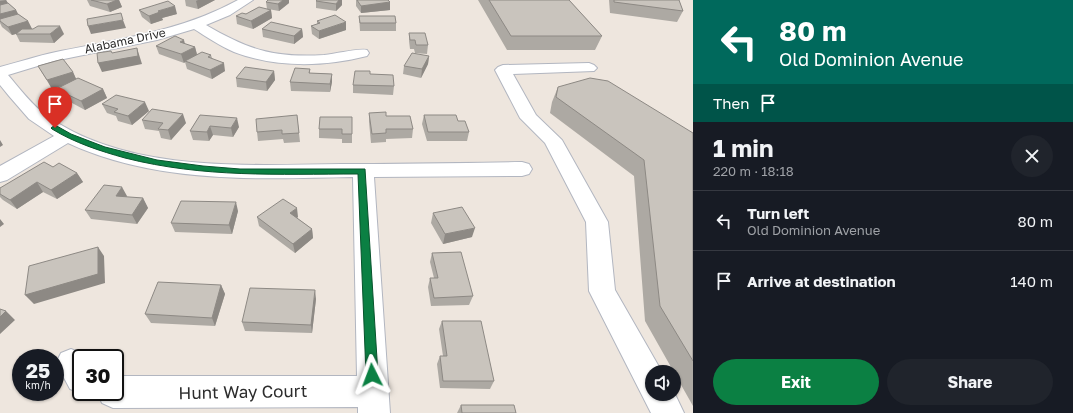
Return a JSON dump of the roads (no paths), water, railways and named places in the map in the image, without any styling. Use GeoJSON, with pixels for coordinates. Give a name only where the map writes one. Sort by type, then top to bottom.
{"type":"FeatureCollection","features":[{"type":"Feature","properties":{"kind":"street","name":"Alabama Drive"},"geometry":{"type":"LineString","coordinates":[[0,72],[60,55],[145,38],[195,24],[232,9],[247,0]]}},
{"type":"Feature","properties":{"kind":"street"},"geometry":{"type":"LineString","coordinates":[[195,24],[238,48],[262,55],[328,59],[362,53]]}},
{"type":"Feature","properties":{"kind":"street"},"geometry":{"type":"LineString","coordinates":[[589,68],[503,70],[529,118],[552,140],[597,222],[602,291],[645,371]]}},
{"type":"Feature","properties":{"kind":"street"},"geometry":{"type":"LineString","coordinates":[[0,75],[27,107],[41,120],[68,135],[103,149],[125,156],[157,163],[240,172],[522,169]]}},
{"type":"Feature","properties":{"kind":"street"},"geometry":{"type":"LineString","coordinates":[[0,175],[68,135]]}},
{"type":"Feature","properties":{"kind":"street"},"geometry":{"type":"LineString","coordinates":[[362,171],[373,402]]}},
{"type":"Feature","properties":{"kind":"street","name":"Hunt Way Court"},"geometry":{"type":"LineString","coordinates":[[124,392],[373,402]]}},
{"type":"Feature","properties":{"kind":"street"},"geometry":{"type":"LineString","coordinates":[[662,401],[668,413]]}}]}
